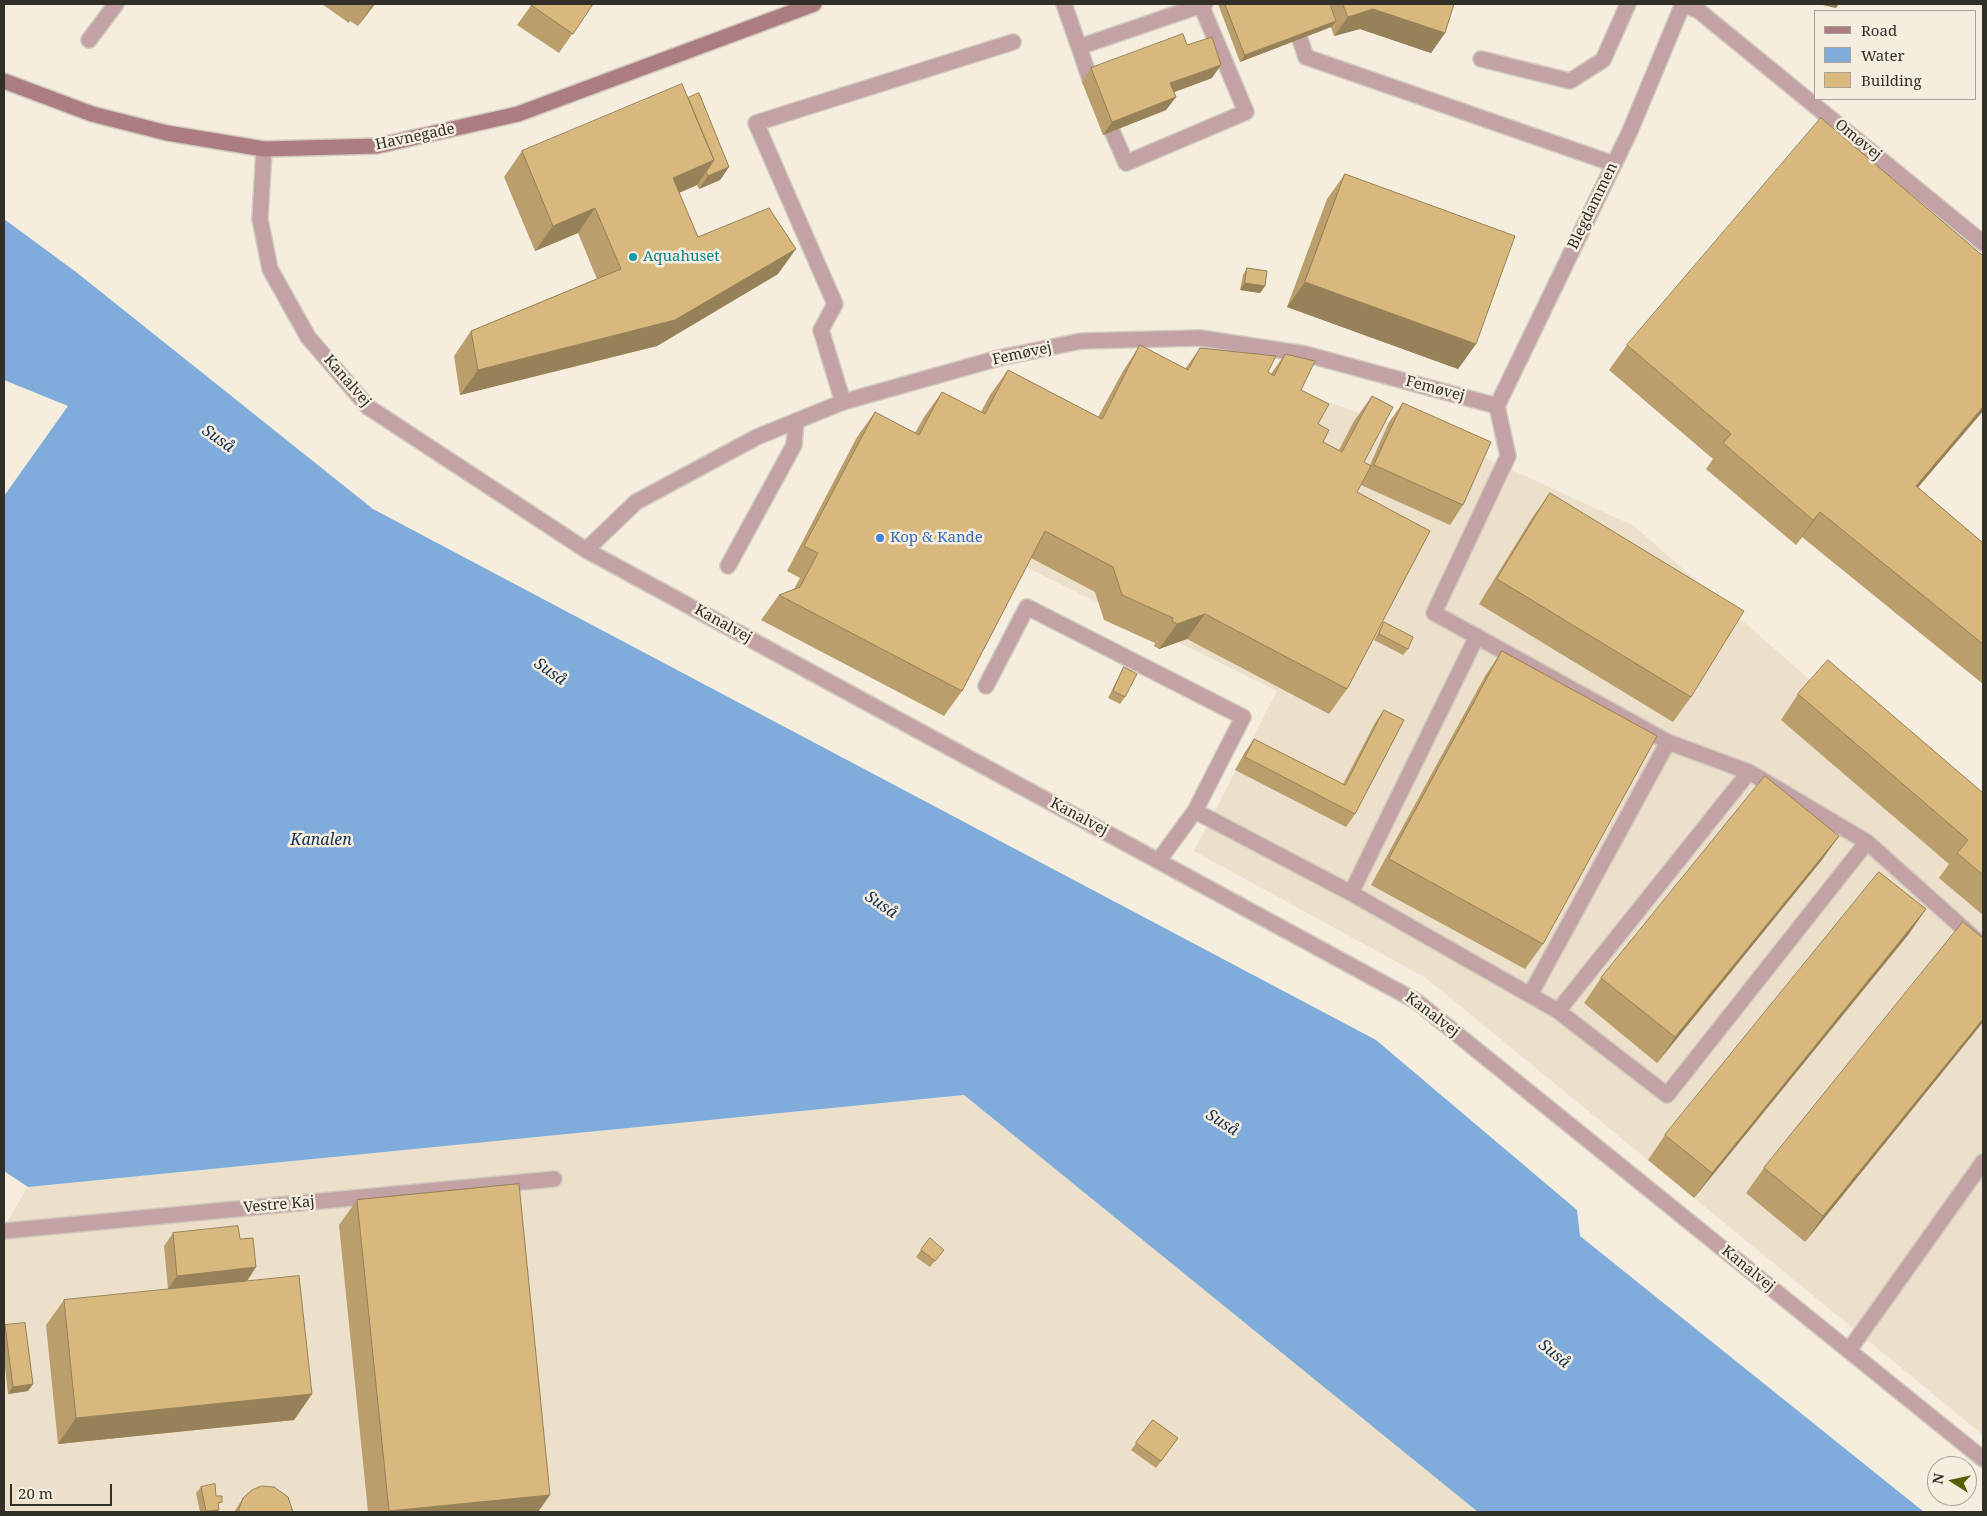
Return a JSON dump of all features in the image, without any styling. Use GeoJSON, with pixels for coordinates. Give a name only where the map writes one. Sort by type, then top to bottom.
{"type":"FeatureCollection","features":[{"type":"Feature","properties":{"kind":"main road","name":"Havnegade"},"geometry":{"type":"LineString","coordinates":[[4,81],[111,119],[167,134],[264,149],[377,146],[518,114],[814,4]]}},
{"type":"Feature","properties":{"kind":"street"},"geometry":{"type":"LineString","coordinates":[[89,40],[116,4]]}},
{"type":"Feature","properties":{"kind":"street"},"geometry":{"type":"LineString","coordinates":[[1064,4],[1090,78]]}},
{"type":"Feature","properties":{"kind":"street"},"geometry":{"type":"LineString","coordinates":[[1079,47],[1203,4],[1246,112],[1126,163],[1112,131]]}},
{"type":"Feature","properties":{"kind":"street"},"geometry":{"type":"LineString","coordinates":[[1288,4],[1306,58],[1614,164]]}},
{"type":"Feature","properties":{"kind":"street"},"geometry":{"type":"LineString","coordinates":[[1481,59],[1570,81],[1582,75],[1602,60],[1628,4]]}},
{"type":"Feature","properties":{"kind":"street","name":"Blegdammen"},"geometry":{"type":"LineString","coordinates":[[1497,406],[1614,164],[1683,4]]}},
{"type":"Feature","properties":{"kind":"street","name":"Omøvej"},"geometry":{"type":"LineString","coordinates":[[1683,4],[1699,11],[1983,243]]}},
{"type":"Feature","properties":{"kind":"street"},"geometry":{"type":"LineString","coordinates":[[843,402],[821,330],[835,304],[756,123],[1013,42]]}},
{"type":"Feature","properties":{"kind":"street","name":"Kanalvej"},"geometry":{"type":"LineString","coordinates":[[264,149],[260,219],[270,269],[308,336],[368,407],[586,550],[1416,1001],[1983,1459]]}},
{"type":"Feature","properties":{"kind":"street","name":"Femøvej"},"geometry":{"type":"LineString","coordinates":[[586,550],[636,502],[758,437],[843,402],[999,358],[1081,341],[1200,338],[1305,354],[1497,406]]}},
{"type":"Feature","properties":{"kind":"street"},"geometry":{"type":"LineString","coordinates":[[1497,406],[1508,456],[1434,613],[1668,742],[1749,772],[1867,842],[1983,946]]}},
{"type":"Feature","properties":{"kind":"street"},"geometry":{"type":"LineString","coordinates":[[728,566],[794,446],[796,421]]}},
{"type":"Feature","properties":{"kind":"street"},"geometry":{"type":"LineString","coordinates":[[986,686],[1027,607],[1242,717],[1194,811],[1158,860]]}},
{"type":"Feature","properties":{"kind":"street"},"geometry":{"type":"LineString","coordinates":[[1350,893],[1477,636]]}},
{"type":"Feature","properties":{"kind":"street"},"geometry":{"type":"LineString","coordinates":[[1530,995],[1668,742]]}},
{"type":"Feature","properties":{"kind":"street"},"geometry":{"type":"LineString","coordinates":[[1558,1011],[1749,772]]}},
{"type":"Feature","properties":{"kind":"street"},"geometry":{"type":"LineString","coordinates":[[1194,811],[1350,893],[1558,1011],[1667,1095],[1867,842]]}},
{"type":"Feature","properties":{"kind":"street"},"geometry":{"type":"LineString","coordinates":[[1848,1350],[1983,1162]]}},
{"type":"Feature","properties":{"kind":"street","name":"Vestre Kaj"},"geometry":{"type":"LineString","coordinates":[[4,1231],[554,1180]]}},
{"type":"Feature","properties":{"kind":"shaded area"},"geometry":{"type":"Polygon","coordinates":[[[1127,371],[1276,384],[1473,452],[1634,526],[1983,831],[1983,1435],[1426,978],[1194,851],[1277,691],[1024,566],[1127,371]]]}},
{"type":"Feature","properties":{"kind":"shaded area"},"geometry":{"type":"Polygon","coordinates":[[[964,1095],[1478,1512],[4,1512],[4,1226],[28,1187],[964,1095]]]}},
{"type":"Feature","properties":{"kind":"water","name":"Kanalen"},"geometry":{"type":"Polygon","coordinates":[[[4,219],[76,272],[373,509],[1376,1040],[1577,1210],[1580,1236],[1924,1512],[1478,1512],[964,1095],[28,1187],[4,1171],[4,496],[68,406],[4,380],[4,219]]]}},
{"type":"Feature","properties":{"kind":"building"},"geometry":{"type":"Polygon","coordinates":[[[532,4],[593,4],[573,34],[532,4]]]}},
{"type":"Feature","properties":{"kind":"building"},"geometry":{"type":"Polygon","coordinates":[[[1225,4],[1330,4],[1336,21],[1245,55],[1225,4]]]}},
{"type":"Feature","properties":{"kind":"building"},"geometry":{"type":"Polygon","coordinates":[[[1343,4],[1454,4],[1445,33],[1373,9],[1348,17],[1343,4]]]}},
{"type":"Feature","properties":{"kind":"building"},"geometry":{"type":"Polygon","coordinates":[[[1183,34],[1187,45],[1212,37],[1221,65],[1170,83],[1176,97],[1112,122],[1091,68],[1183,34]]]}},
{"type":"Feature","properties":{"kind":"building","name":"Aquahuset"},"geometry":{"type":"Polygon","coordinates":[[[682,84],[714,160],[673,178],[698,237],[769,208],[796,249],[675,320],[478,370],[471,331],[621,269],[595,208],[553,226],[522,151],[682,84]]]}},
{"type":"Feature","properties":{"kind":"building"},"geometry":{"type":"Polygon","coordinates":[[[699,93],[729,167],[708,176],[706,172],[714,160],[688,98],[699,93]]]}},
{"type":"Feature","properties":{"kind":"building"},"geometry":{"type":"Polygon","coordinates":[[[1821,118],[1983,256],[1983,407],[1916,486],[1983,543],[1983,644],[1820,512],[1813,520],[1723,443],[1731,434],[1627,345],[1821,118]]]}},
{"type":"Feature","properties":{"kind":"building"},"geometry":{"type":"Polygon","coordinates":[[[1345,174],[1515,236],[1476,344],[1305,282],[1345,174]]]}},
{"type":"Feature","properties":{"kind":"building"},"geometry":{"type":"Polygon","coordinates":[[[1247,268],[1267,271],[1265,286],[1245,283],[1247,268]]]}},
{"type":"Feature","properties":{"kind":"building"},"geometry":{"type":"Polygon","coordinates":[[[1140,345],[1188,370],[1200,348],[1276,356],[1268,372],[1274,376],[1285,354],[1315,361],[1301,390],[1329,404],[1318,424],[1329,430],[1323,442],[1342,452],[1372,396],[1393,407],[1364,462],[1371,466],[1357,492],[1430,531],[1347,689],[1205,614],[1177,624],[1172,621],[1173,618],[1122,595],[1113,567],[1045,531],[962,691],[779,595],[800,587],[818,553],[804,546],[875,412],[919,435],[942,392],[985,414],[1008,370],[1102,419],[1140,345]]]}},
{"type":"Feature","properties":{"kind":"building"},"geometry":{"type":"Polygon","coordinates":[[[1403,403],[1491,442],[1463,505],[1374,465],[1403,403]]]}},
{"type":"Feature","properties":{"kind":"building"},"geometry":{"type":"Polygon","coordinates":[[[1550,493],[1744,611],[1691,697],[1497,579],[1550,493]]]}},
{"type":"Feature","properties":{"kind":"building"},"geometry":{"type":"Polygon","coordinates":[[[1384,622],[1413,637],[1408,649],[1379,634],[1384,622]]]}},
{"type":"Feature","properties":{"kind":"building"},"geometry":{"type":"Polygon","coordinates":[[[1502,651],[1657,736],[1543,944],[1389,859],[1502,651]]]}},
{"type":"Feature","properties":{"kind":"building"},"geometry":{"type":"Polygon","coordinates":[[[1828,660],[1983,793],[1983,875],[1957,853],[1968,840],[1798,694],[1828,660]]]}},
{"type":"Feature","properties":{"kind":"building"},"geometry":{"type":"Polygon","coordinates":[[[1124,667],[1137,674],[1125,697],[1113,691],[1124,667]]]}},
{"type":"Feature","properties":{"kind":"building"},"geometry":{"type":"Polygon","coordinates":[[[1384,710],[1404,720],[1355,814],[1245,757],[1254,739],[1345,785],[1384,710]]]}},
{"type":"Feature","properties":{"kind":"building"},"geometry":{"type":"Polygon","coordinates":[[[1765,776],[1839,836],[1675,1037],[1601,978],[1765,776]]]}},
{"type":"Feature","properties":{"kind":"building"},"geometry":{"type":"Polygon","coordinates":[[[1879,872],[1926,909],[1712,1173],[1665,1135],[1879,872]]]}},
{"type":"Feature","properties":{"kind":"building"},"geometry":{"type":"Polygon","coordinates":[[[1963,922],[1983,938],[1983,1019],[1823,1216],[1764,1168],[1963,922]]]}},
{"type":"Feature","properties":{"kind":"building"},"geometry":{"type":"Polygon","coordinates":[[[519,1184],[550,1495],[389,1511],[357,1200],[519,1184]]]}},
{"type":"Feature","properties":{"kind":"building"},"geometry":{"type":"Polygon","coordinates":[[[238,1226],[240,1239],[253,1238],[256,1267],[177,1276],[173,1233],[238,1226]]]}},
{"type":"Feature","properties":{"kind":"building"},"geometry":{"type":"Polygon","coordinates":[[[930,1238],[944,1250],[935,1261],[921,1250],[930,1238]]]}},
{"type":"Feature","properties":{"kind":"building"},"geometry":{"type":"Polygon","coordinates":[[[299,1276],[312,1394],[76,1418],[64,1300],[299,1276]]]}},
{"type":"Feature","properties":{"kind":"building"},"geometry":{"type":"Polygon","coordinates":[[[25,1323],[33,1384],[13,1387],[5,1325],[25,1323]]]}},
{"type":"Feature","properties":{"kind":"building"},"geometry":{"type":"Polygon","coordinates":[[[1153,1420],[1178,1438],[1161,1461],[1136,1443],[1153,1420]]]}},
{"type":"Feature","properties":{"kind":"building"},"geometry":{"type":"Polygon","coordinates":[[[215,1484],[216,1496],[222,1496],[222,1502],[218,1503],[219,1510],[206,1511],[201,1487],[215,1484]]]}},
{"type":"Feature","properties":{"kind":"building"},"geometry":{"type":"Polygon","coordinates":[[[262,1486],[274,1487],[288,1497],[293,1512],[239,1512],[243,1498],[252,1490],[262,1486]]]}},
{"type":"Feature","properties":{"kind":"place","name":"Aquahuset"},"geometry":{"type":"Point","coordinates":[633,257]}},
{"type":"Feature","properties":{"kind":"place","name":"Kop & Kande"},"geometry":{"type":"Point","coordinates":[880,538]}},
{"type":"Feature","properties":{"kind":"water label","name":"Suså"},"geometry":{"type":"Point","coordinates":[218,439]}},
{"type":"Feature","properties":{"kind":"water label","name":"Suså"},"geometry":{"type":"Point","coordinates":[550,672]}},
{"type":"Feature","properties":{"kind":"water label","name":"Suså"},"geometry":{"type":"Point","coordinates":[881,905]}},
{"type":"Feature","properties":{"kind":"water label","name":"Suså"},"geometry":{"type":"Point","coordinates":[1222,1123]}},
{"type":"Feature","properties":{"kind":"water label","name":"Suså"},"geometry":{"type":"Point","coordinates":[1554,1354]}}]}
